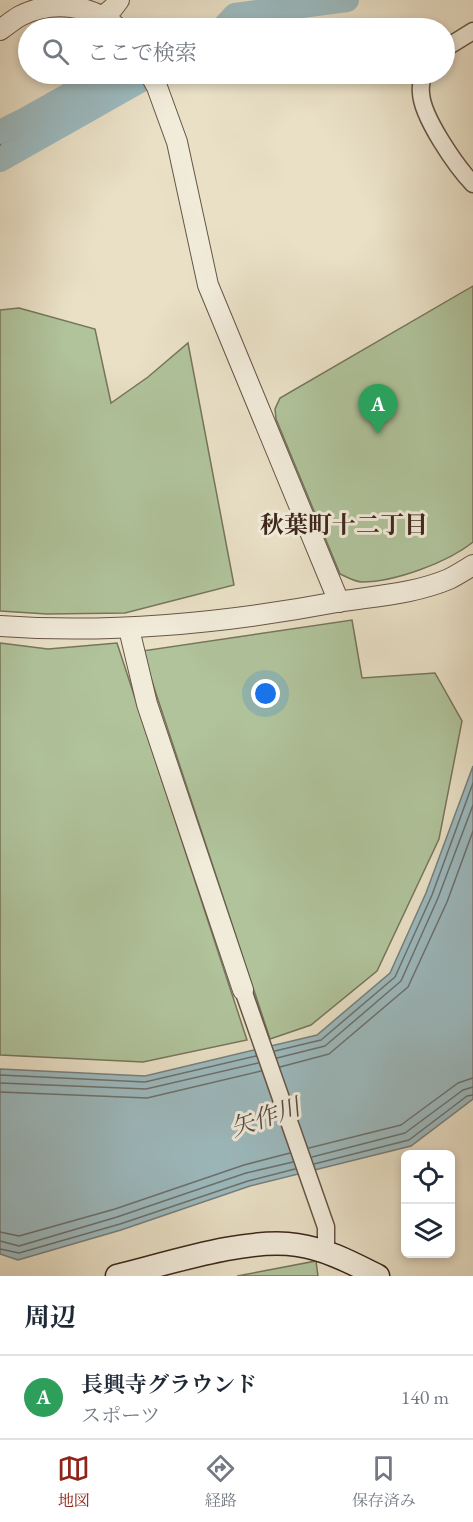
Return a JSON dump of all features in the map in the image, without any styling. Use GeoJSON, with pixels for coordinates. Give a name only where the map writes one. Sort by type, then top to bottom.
{"type":"FeatureCollection","features":[{"type":"Feature","properties":{"kind":"main road"},"geometry":{"type":"LineString","coordinates":[[117,1276],[227,1250],[260,1245],[296,1245],[326,1252],[378,1276]]}},
{"type":"Feature","properties":{"kind":"street"},"geometry":{"type":"LineString","coordinates":[[0,30],[21,16],[56,6],[80,8],[102,17],[119,0]]}},
{"type":"Feature","properties":{"kind":"street"},"geometry":{"type":"LineString","coordinates":[[455,42],[473,31]]}},
{"type":"Feature","properties":{"kind":"street"},"geometry":{"type":"LineString","coordinates":[[155,84],[177,142],[208,285],[339,602]]}},
{"type":"Feature","properties":{"kind":"street"},"geometry":{"type":"LineString","coordinates":[[422,84],[420,94],[428,117],[445,147],[473,184]]}},
{"type":"Feature","properties":{"kind":"street"},"geometry":{"type":"LineString","coordinates":[[0,626],[50,629],[129,628],[226,621],[405,592],[448,579],[473,565]]}},
{"type":"Feature","properties":{"kind":"street"},"geometry":{"type":"LineString","coordinates":[[129,628],[147,704],[326,1227],[326,1252]]}},
{"type":"Feature","properties":{"kind":"green space"},"geometry":{"type":"Polygon","coordinates":[[[473,286],[473,542],[450,557],[405,575],[362,582],[351,579],[340,574],[276,419],[275,409],[280,398],[473,286]]]}},
{"type":"Feature","properties":{"kind":"green space"},"geometry":{"type":"Polygon","coordinates":[[[19,308],[95,329],[111,403],[148,377],[188,343],[234,585],[125,613],[47,614],[0,611],[0,310],[19,308]]]}},
{"type":"Feature","properties":{"kind":"green space"},"geometry":{"type":"Polygon","coordinates":[[[352,620],[362,678],[435,673],[462,721],[439,839],[377,971],[311,1025],[270,1039],[142,651],[352,620]]]}},
{"type":"Feature","properties":{"kind":"green space"},"geometry":{"type":"Polygon","coordinates":[[[0,643],[48,649],[117,643],[247,1040],[143,1062],[0,1055],[0,643]]]}},
{"type":"Feature","properties":{"kind":"green space"},"geometry":{"type":"Polygon","coordinates":[[[316,1261],[318,1276],[237,1276],[316,1261]]]}},
{"type":"Feature","properties":{"kind":"water"},"geometry":{"type":"Polygon","coordinates":[[[43,117],[79,126],[0,168],[0,139],[43,117]]]}},
{"type":"Feature","properties":{"kind":"water","name":"矢作川"},"geometry":{"type":"Polygon","coordinates":[[[473,766],[473,1099],[411,1146],[250,1186],[121,1230],[18,1260],[0,1254],[0,1069],[145,1076],[317,1035],[390,973],[426,893],[473,766]]]}},
{"type":"Feature","properties":{"kind":"waterway"},"geometry":{"type":"LineString","coordinates":[[232,18],[235,15],[347,0]]}},
{"type":"Feature","properties":{"kind":"waterway"},"geometry":{"type":"LineString","coordinates":[[0,132],[88,84]]}},
{"type":"Feature","properties":{"kind":"waterway"},"geometry":{"type":"LineString","coordinates":[[0,160],[134,84]]}},
{"type":"Feature","properties":{"kind":"place","name":"長興寺グラウンド"},"geometry":{"type":"Point","coordinates":[378,434]}},
{"type":"Feature","properties":{"kind":"district","name":"秋葉町十二丁目"},"geometry":{"type":"Point","coordinates":[344,524]}}]}
